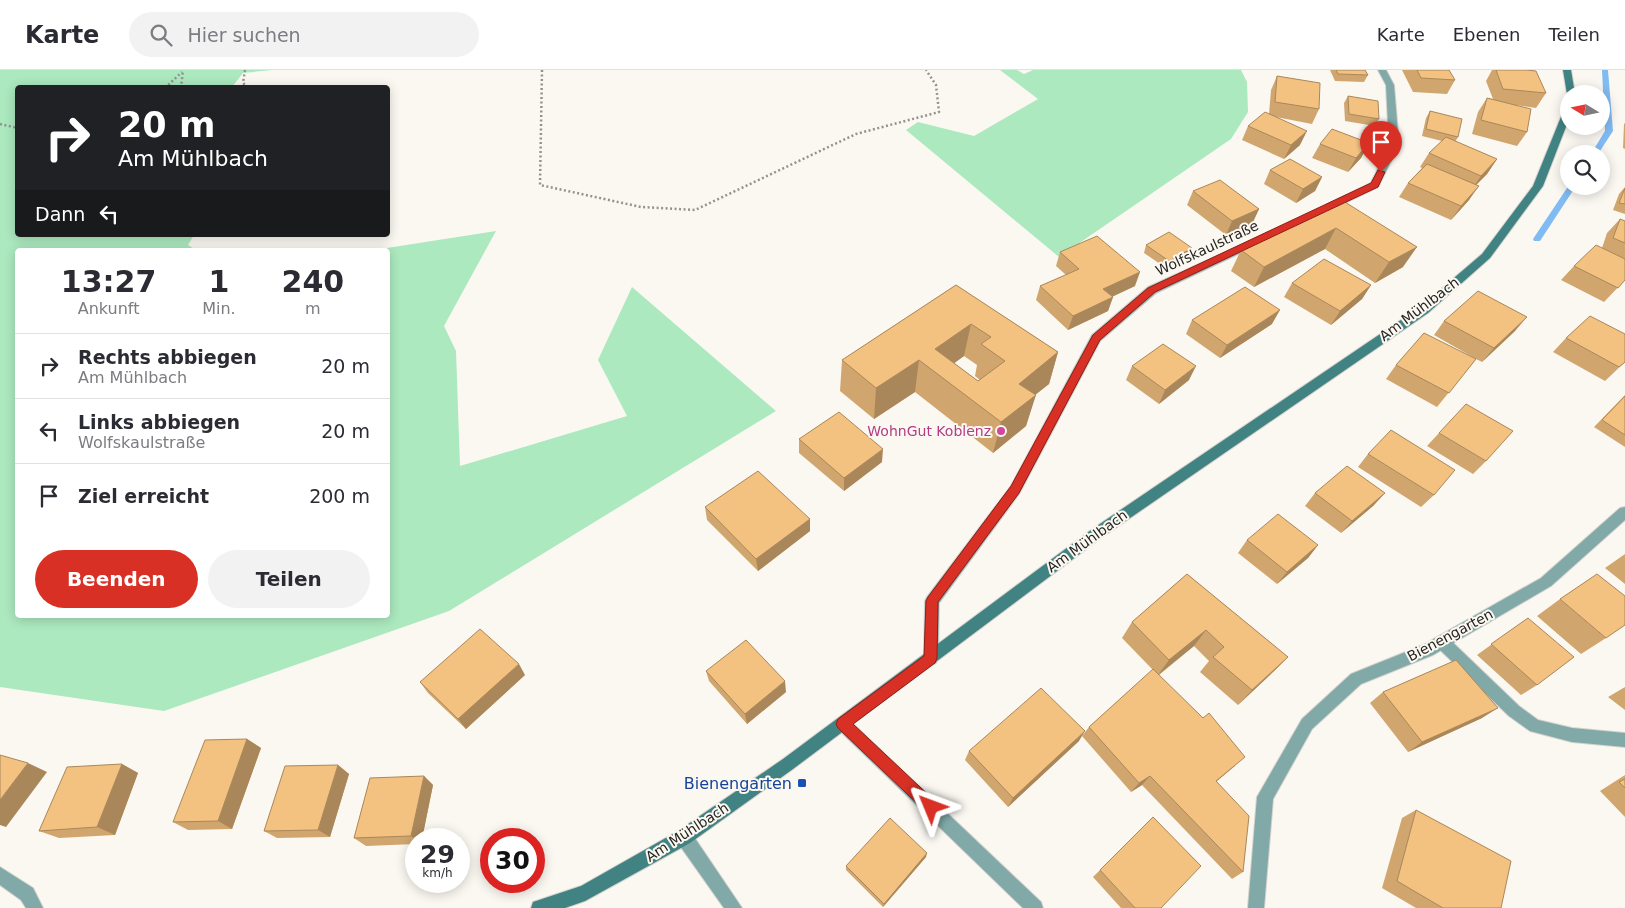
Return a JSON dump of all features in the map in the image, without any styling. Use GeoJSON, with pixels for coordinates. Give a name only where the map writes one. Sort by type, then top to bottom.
{"type":"FeatureCollection","features":[{"type":"Feature","properties":{"kind":"street"},"geometry":{"type":"LineString","coordinates":[[1316,214],[1375,185],[1394,145],[1390,85],[1382,70]]}},
{"type":"Feature","properties":{"kind":"street"},"geometry":{"type":"LineString","coordinates":[[1567,70],[1570,85]]}},
{"type":"Feature","properties":{"kind":"street","name":"Am Mühlbach"},"geometry":{"type":"LineString","coordinates":[[539,908],[585,894],[684,837],[843,724],[1096,534],[1424,310],[1486,256],[1538,186],[1560,130]]}},
{"type":"Feature","properties":{"kind":"street","name":"Wolfskaulstraße"},"geometry":{"type":"LineString","coordinates":[[931,658],[932,601],[1015,490],[1096,338],[1152,290],[1299,222]]}},
{"type":"Feature","properties":{"kind":"street","name":"Bienengarten"},"geometry":{"type":"LineString","coordinates":[[1256,908],[1265,797],[1307,724],[1356,679],[1428,650],[1546,582],[1625,512]]}},
{"type":"Feature","properties":{"kind":"street"},"geometry":{"type":"LineString","coordinates":[[1442,642],[1514,711],[1535,726],[1572,735],[1625,740]]}},
{"type":"Feature","properties":{"kind":"street"},"geometry":{"type":"LineString","coordinates":[[843,724],[1035,908]]}},
{"type":"Feature","properties":{"kind":"street"},"geometry":{"type":"LineString","coordinates":[[684,837],[734,908]]}},
{"type":"Feature","properties":{"kind":"street"},"geometry":{"type":"LineString","coordinates":[[0,875],[27,894],[35,908]]}},
{"type":"Feature","properties":{"kind":"path"},"geometry":{"type":"LineString","coordinates":[[245,70],[243,83],[245,85]]}},
{"type":"Feature","properties":{"kind":"path"},"geometry":{"type":"LineString","coordinates":[[542,70],[540,185],[641,208],[695,210],[856,134],[939,112],[936,85],[926,70]]}},
{"type":"Feature","properties":{"kind":"path"},"geometry":{"type":"LineString","coordinates":[[168,85],[183,71]]}},
{"type":"Feature","properties":{"kind":"path"},"geometry":{"type":"LineString","coordinates":[[181,85],[183,71]]}},
{"type":"Feature","properties":{"kind":"path"},"geometry":{"type":"LineString","coordinates":[[0,124],[15,127]]}},
{"type":"Feature","properties":{"kind":"green space"},"geometry":{"type":"Polygon","coordinates":[[[0,70],[272,70],[243,73],[234,85],[15,85],[15,237],[193,237],[188,245],[193,248],[15,248],[15,618],[390,618],[390,248],[387,248],[496,231],[444,326],[456,351],[460,466],[627,416],[598,360],[632,287],[776,411],[449,611],[164,711],[0,687],[0,70]]]}},
{"type":"Feature","properties":{"kind":"green space"},"geometry":{"type":"Polygon","coordinates":[[[1000,70],[1017,70],[1024,74],[1033,70],[1241,70],[1247,82],[1248,112],[1231,139],[1059,257],[906,130],[918,122],[974,136],[1038,99],[1000,70]]]}},
{"type":"Feature","properties":{"kind":"building"},"geometry":{"type":"Polygon","coordinates":[[[1336,70],[1365,70],[1368,75],[1338,74],[1336,70]]]}},
{"type":"Feature","properties":{"kind":"building"},"geometry":{"type":"Polygon","coordinates":[[[1417,70],[1449,70],[1455,80],[1421,78],[1417,70]]]}},
{"type":"Feature","properties":{"kind":"building"},"geometry":{"type":"Polygon","coordinates":[[[1496,70],[1536,71],[1546,93],[1503,89],[1496,70]]]}},
{"type":"Feature","properties":{"kind":"building"},"geometry":{"type":"Polygon","coordinates":[[[1277,76],[1320,83],[1319,109],[1275,102],[1277,76]]]}},
{"type":"Feature","properties":{"kind":"building"},"geometry":{"type":"Polygon","coordinates":[[[1348,96],[1378,101],[1379,119],[1349,114],[1348,96]]]}},
{"type":"Feature","properties":{"kind":"building"},"geometry":{"type":"Polygon","coordinates":[[[1487,98],[1531,109],[1527,132],[1481,120],[1487,98]]]}},
{"type":"Feature","properties":{"kind":"building"},"geometry":{"type":"Polygon","coordinates":[[[1430,111],[1462,119],[1458,137],[1426,129],[1430,111]]]}},
{"type":"Feature","properties":{"kind":"building"},"geometry":{"type":"Polygon","coordinates":[[[1265,112],[1307,131],[1291,145],[1248,126],[1265,112]]]}},
{"type":"Feature","properties":{"kind":"building"},"geometry":{"type":"Polygon","coordinates":[[[1332,129],[1369,143],[1356,158],[1320,144],[1332,129]]]}},
{"type":"Feature","properties":{"kind":"building"},"geometry":{"type":"Polygon","coordinates":[[[1446,137],[1497,159],[1481,176],[1429,153],[1446,137]]]}},
{"type":"Feature","properties":{"kind":"building"},"geometry":{"type":"Polygon","coordinates":[[[1290,159],[1322,177],[1303,189],[1270,170],[1290,159]]]}},
{"type":"Feature","properties":{"kind":"building"},"geometry":{"type":"Polygon","coordinates":[[[1427,164],[1479,186],[1461,206],[1408,183],[1427,164]]]}},
{"type":"Feature","properties":{"kind":"building"},"geometry":{"type":"Polygon","coordinates":[[[1220,180],[1259,209],[1232,221],[1193,191],[1220,180]]]}},
{"type":"Feature","properties":{"kind":"building"},"geometry":{"type":"Polygon","coordinates":[[[1625,188],[1625,204],[1619,203],[1625,188]]]}},
{"type":"Feature","properties":{"kind":"building"},"geometry":{"type":"Polygon","coordinates":[[[1340,199],[1417,247],[1389,262],[1336,228],[1264,267],[1241,250],[1340,199]]]}},
{"type":"Feature","properties":{"kind":"building"},"geometry":{"type":"Polygon","coordinates":[[[1620,219],[1625,221],[1625,243],[1613,238],[1620,219]]]}},
{"type":"Feature","properties":{"kind":"building"},"geometry":{"type":"Polygon","coordinates":[[[1169,232],[1192,248],[1169,261],[1146,245],[1169,232]]]}},
{"type":"Feature","properties":{"kind":"building"},"geometry":{"type":"Polygon","coordinates":[[[1097,236],[1140,272],[1103,289],[1113,297],[1073,316],[1040,286],[1079,269],[1060,252],[1097,236]]]}},
{"type":"Feature","properties":{"kind":"building"},"geometry":{"type":"Polygon","coordinates":[[[1596,245],[1625,259],[1625,280],[1618,288],[1574,266],[1596,245]]]}},
{"type":"Feature","properties":{"kind":"building"},"geometry":{"type":"Polygon","coordinates":[[[1324,259],[1371,285],[1340,311],[1292,283],[1324,259]]]}},
{"type":"Feature","properties":{"kind":"building"},"geometry":{"type":"Polygon","coordinates":[[[956,285],[1058,352],[1019,384],[1036,395],[1001,422],[919,360],[876,388],[842,360],[956,285]],[[971,324],[935,349],[978,381],[1005,361],[981,344],[991,337],[971,324]]]}},
{"type":"Feature","properties":{"kind":"building"},"geometry":{"type":"Polygon","coordinates":[[[1245,287],[1280,310],[1227,345],[1192,320],[1245,287]]]}},
{"type":"Feature","properties":{"kind":"building"},"geometry":{"type":"Polygon","coordinates":[[[1478,291],[1527,317],[1494,348],[1444,321],[1478,291]]]}},
{"type":"Feature","properties":{"kind":"building"},"geometry":{"type":"Polygon","coordinates":[[[1590,316],[1625,334],[1625,362],[1619,367],[1566,338],[1590,316]]]}},
{"type":"Feature","properties":{"kind":"building"},"geometry":{"type":"Polygon","coordinates":[[[1424,333],[1476,359],[1449,393],[1396,365],[1424,333]]]}},
{"type":"Feature","properties":{"kind":"building"},"geometry":{"type":"Polygon","coordinates":[[[1163,344],[1196,366],[1165,390],[1132,366],[1163,344]]]}},
{"type":"Feature","properties":{"kind":"building"},"geometry":{"type":"Polygon","coordinates":[[[1625,396],[1625,435],[1602,420],[1625,396]]]}},
{"type":"Feature","properties":{"kind":"building"},"geometry":{"type":"Polygon","coordinates":[[[1466,404],[1513,431],[1486,461],[1439,433],[1466,404]]]}},
{"type":"Feature","properties":{"kind":"building"},"geometry":{"type":"Polygon","coordinates":[[[839,412],[883,449],[844,478],[799,439],[839,412]]]}},
{"type":"Feature","properties":{"kind":"building"},"geometry":{"type":"Polygon","coordinates":[[[1391,430],[1455,470],[1434,495],[1368,454],[1391,430]]]}},
{"type":"Feature","properties":{"kind":"building"},"geometry":{"type":"Polygon","coordinates":[[[1347,466],[1385,493],[1352,521],[1315,493],[1347,466]]]}},
{"type":"Feature","properties":{"kind":"building"},"geometry":{"type":"Polygon","coordinates":[[[758,471],[810,519],[756,559],[705,507],[758,471]]]}},
{"type":"Feature","properties":{"kind":"building"},"geometry":{"type":"Polygon","coordinates":[[[1278,514],[1318,545],[1287,572],[1247,540],[1278,514]]]}},
{"type":"Feature","properties":{"kind":"building"},"geometry":{"type":"Polygon","coordinates":[[[1187,574],[1288,657],[1252,690],[1213,657],[1224,647],[1206,630],[1169,660],[1132,622],[1187,574]]]}},
{"type":"Feature","properties":{"kind":"building"},"geometry":{"type":"Polygon","coordinates":[[[1597,574],[1625,596],[1625,625],[1606,638],[1560,599],[1597,574]]]}},
{"type":"Feature","properties":{"kind":"building"},"geometry":{"type":"Polygon","coordinates":[[[1528,618],[1574,657],[1537,685],[1491,644],[1528,618]]]}},
{"type":"Feature","properties":{"kind":"building"},"geometry":{"type":"Polygon","coordinates":[[[480,629],[519,664],[458,719],[420,682],[480,629]]]}},
{"type":"Feature","properties":{"kind":"building"},"geometry":{"type":"Polygon","coordinates":[[[746,640],[785,681],[745,714],[706,671],[746,640]]]}},
{"type":"Feature","properties":{"kind":"building"},"geometry":{"type":"Polygon","coordinates":[[[1456,660],[1498,708],[1422,742],[1383,692],[1456,660]]]}},
{"type":"Feature","properties":{"kind":"building"},"geometry":{"type":"Polygon","coordinates":[[[1153,669],[1203,718],[1209,713],[1245,757],[1216,781],[1249,816],[1243,872],[1150,776],[1139,783],[1089,727],[1153,669]]]}},
{"type":"Feature","properties":{"kind":"building"},"geometry":{"type":"Polygon","coordinates":[[[1041,688],[1085,731],[1013,798],[969,751],[1041,688]]]}},
{"type":"Feature","properties":{"kind":"building"},"geometry":{"type":"Polygon","coordinates":[[[247,739],[218,821],[173,822],[205,740],[247,739]]]}},
{"type":"Feature","properties":{"kind":"building"},"geometry":{"type":"Polygon","coordinates":[[[0,755],[28,763],[0,800],[0,755]]]}},
{"type":"Feature","properties":{"kind":"building"},"geometry":{"type":"Polygon","coordinates":[[[122,764],[97,827],[39,831],[67,767],[122,764]]]}},
{"type":"Feature","properties":{"kind":"building"},"geometry":{"type":"Polygon","coordinates":[[[338,765],[318,830],[264,831],[285,766],[338,765]]]}},
{"type":"Feature","properties":{"kind":"building"},"geometry":{"type":"Polygon","coordinates":[[[424,776],[413,828],[405,828],[405,836],[354,838],[370,778],[424,776]]]}},
{"type":"Feature","properties":{"kind":"building"},"geometry":{"type":"Polygon","coordinates":[[[1625,779],[1625,788],[1619,782],[1625,779]]]}},
{"type":"Feature","properties":{"kind":"building"},"geometry":{"type":"Polygon","coordinates":[[[1416,810],[1511,861],[1501,908],[1443,908],[1397,881],[1416,810]]]}},
{"type":"Feature","properties":{"kind":"building"},"geometry":{"type":"Polygon","coordinates":[[[1153,817],[1201,866],[1161,908],[1135,908],[1100,870],[1153,817]]]}},
{"type":"Feature","properties":{"kind":"building"},"geometry":{"type":"Polygon","coordinates":[[[890,818],[927,853],[884,904],[846,866],[890,818]]]}},
{"type":"Feature","properties":{"kind":"waterway"},"geometry":{"type":"LineString","coordinates":[[1600,145],[1609,131],[1605,70]]}},
{"type":"Feature","properties":{"kind":"waterway"},"geometry":{"type":"LineString","coordinates":[[1537,239],[1566,195]]}},
{"type":"Feature","properties":{"kind":"place","name":"WohnGut Koblenz"},"geometry":{"type":"Point","coordinates":[1001,431]}},
{"type":"Feature","properties":{"kind":"place","name":"Bienengarten"},"geometry":{"type":"Point","coordinates":[802,783]}},
{"type":"Feature","properties":{"kind":"route"},"geometry":{"type":"LineString","coordinates":[[931,807],[843,724],[931,658],[932,601],[1015,490],[1096,338],[1152,290],[1375,185],[1381,172]]}}]}
